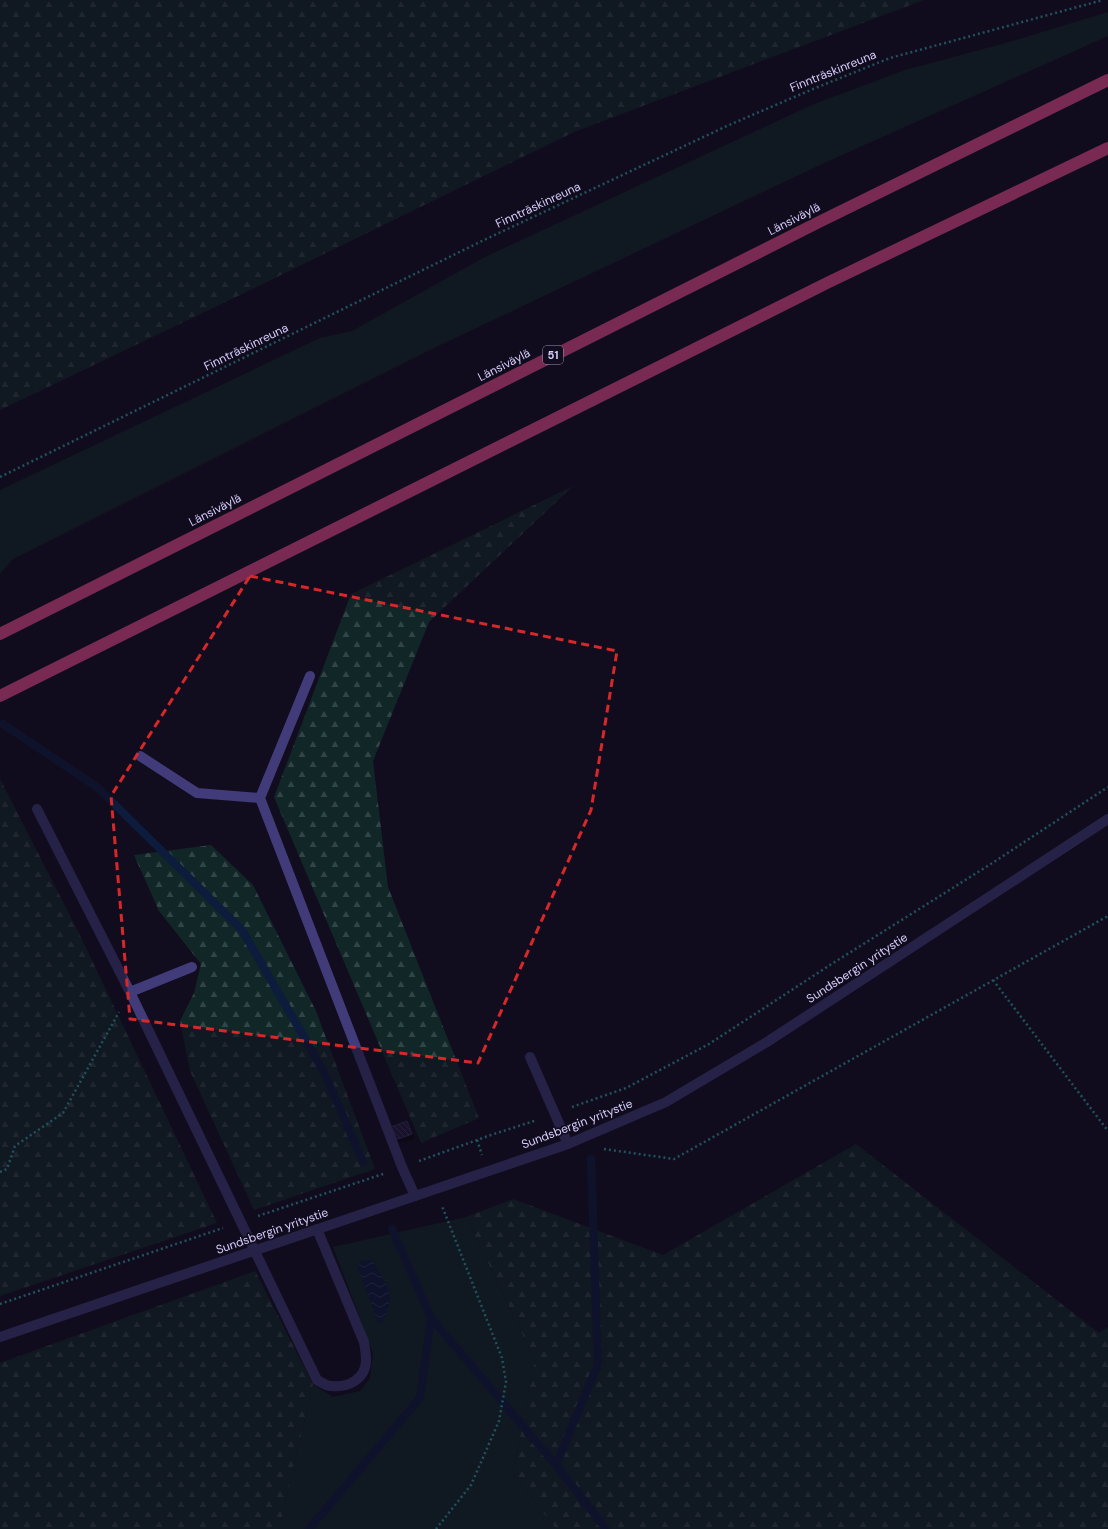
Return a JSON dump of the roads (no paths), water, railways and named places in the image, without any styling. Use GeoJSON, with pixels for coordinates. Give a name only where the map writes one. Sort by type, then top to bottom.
{"type":"FeatureCollection","features":[{"type":"Feature","properties":{"kind":"highway","name":"Länsiväylä"},"geometry":{"type":"LineString","coordinates":[[0,634],[819,222],[1108,80]]}},
{"type":"Feature","properties":{"kind":"highway"},"geometry":{"type":"LineString","coordinates":[[0,696],[829,282],[1108,148]]}},
{"type":"Feature","properties":{"kind":"street"},"geometry":{"type":"LineString","coordinates":[[310,676],[260,798],[402,1167],[415,1196]]}},
{"type":"Feature","properties":{"kind":"street"},"geometry":{"type":"LineString","coordinates":[[140,756],[197,793],[260,798]]}},
{"type":"Feature","properties":{"kind":"street"},"geometry":{"type":"LineString","coordinates":[[38,809],[130,992],[317,1380],[329,1386],[342,1386],[355,1382],[363,1374],[366,1361],[364,1342],[317,1229]]}},
{"type":"Feature","properties":{"kind":"street","name":"Sundsbergin yritystie"},"geometry":{"type":"LineString","coordinates":[[0,1337],[568,1144],[666,1102],[767,1042],[1108,819]]}},
{"type":"Feature","properties":{"kind":"street"},"geometry":{"type":"LineString","coordinates":[[130,992],[192,967]]}},
{"type":"Feature","properties":{"kind":"street"},"geometry":{"type":"LineString","coordinates":[[530,1058],[568,1144]]}},
{"type":"Feature","properties":{"kind":"water"},"geometry":{"type":"Polygon","coordinates":[[[368,1260],[373,1262],[389,1291],[389,1304],[387,1313],[382,1323],[378,1322],[358,1268],[361,1261],[368,1260]]]}},
{"type":"Feature","properties":{"kind":"waterway"},"geometry":{"type":"LineString","coordinates":[[3,724],[97,787],[242,930],[323,1070],[363,1162]]}},
{"type":"Feature","properties":{"kind":"waterway"},"geometry":{"type":"LineString","coordinates":[[556,1465],[598,1364],[591,1159]]}},
{"type":"Feature","properties":{"kind":"waterway"},"geometry":{"type":"LineString","coordinates":[[309,1529],[420,1398],[431,1318],[392,1229]]}},
{"type":"Feature","properties":{"kind":"waterway"},"geometry":{"type":"LineString","coordinates":[[431,1318],[556,1465],[606,1529]]}}]}
